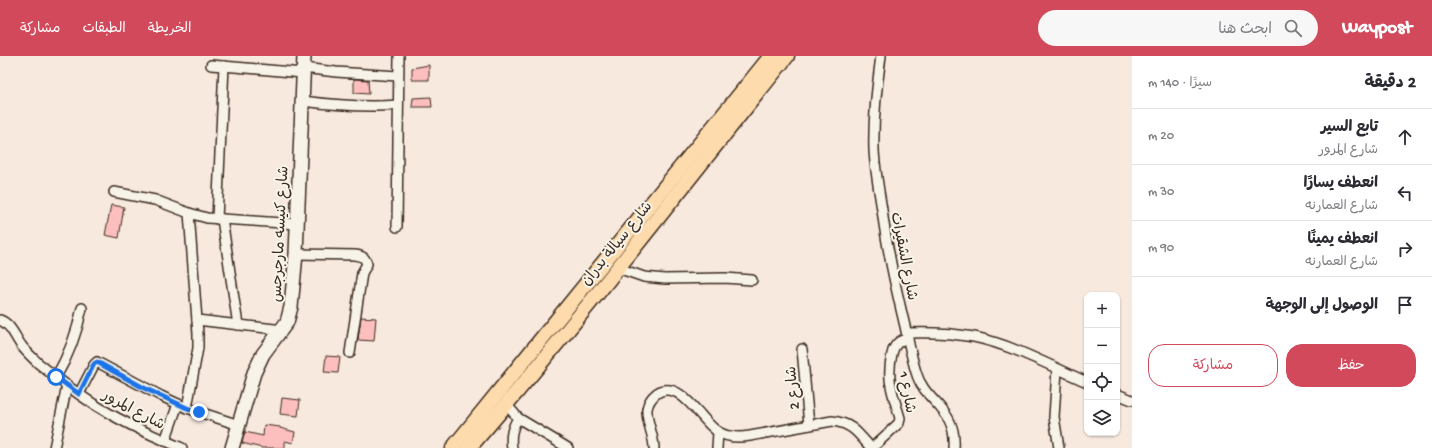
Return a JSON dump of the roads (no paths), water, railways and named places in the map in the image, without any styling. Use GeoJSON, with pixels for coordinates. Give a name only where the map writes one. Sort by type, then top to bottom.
{"type":"FeatureCollection","features":[{"type":"Feature","properties":{"kind":"main road","name":"شارع سيالة بدران"},"geometry":{"type":"LineString","coordinates":[[453,448],[771,56]]}},
{"type":"Feature","properties":{"kind":"main road","name":"شارع سيالة بدران"},"geometry":{"type":"LineString","coordinates":[[469,448],[640,242],[787,56]]}},
{"type":"Feature","properties":{"kind":"main road"},"geometry":{"type":"LineString","coordinates":[[626,236],[640,242]]}},
{"type":"Feature","properties":{"kind":"street"},"geometry":{"type":"LineString","coordinates":[[396,227],[399,56]]}},
{"type":"Feature","properties":{"kind":"street","name":"شارع الشقيرات"},"geometry":{"type":"LineString","coordinates":[[881,56],[874,126],[876,173],[886,242],[916,375],[926,392],[941,407],[948,417],[953,428],[955,440],[954,448]]}},
{"type":"Feature","properties":{"kind":"street"},"geometry":{"type":"LineString","coordinates":[[211,65],[303,66],[336,72],[398,76]]}},
{"type":"Feature","properties":{"kind":"street"},"geometry":{"type":"LineString","coordinates":[[224,66],[220,219],[238,325]]}},
{"type":"Feature","properties":{"kind":"street","name":"شارع كنيسه مارجرجس"},"geometry":{"type":"LineString","coordinates":[[232,448],[258,363],[269,345],[283,330],[290,315],[296,254],[303,66]]}},
{"type":"Feature","properties":{"kind":"street"},"geometry":{"type":"LineString","coordinates":[[302,101],[366,107],[398,105]]}},
{"type":"Feature","properties":{"kind":"street"},"geometry":{"type":"LineString","coordinates":[[114,192],[155,200],[207,218],[297,224]]}},
{"type":"Feature","properties":{"kind":"street"},"geometry":{"type":"LineString","coordinates":[[165,441],[183,406],[198,348],[189,213]]}},
{"type":"Feature","properties":{"kind":"street"},"geometry":{"type":"LineString","coordinates":[[296,254],[355,255],[362,256],[365,259],[367,264],[362,273],[350,354]]}},
{"type":"Feature","properties":{"kind":"street"},"geometry":{"type":"LineString","coordinates":[[618,268],[644,277],[665,279],[725,278],[752,280]]}},
{"type":"Feature","properties":{"kind":"street"},"geometry":{"type":"LineString","coordinates":[[56,377],[66,361],[73,344],[82,308]]}},
{"type":"Feature","properties":{"kind":"street","name":"شارع المرور"},"geometry":{"type":"LineString","coordinates":[[0,320],[10,328],[21,346],[29,355],[79,394],[120,420],[182,448]]}},
{"type":"Feature","properties":{"kind":"street"},"geometry":{"type":"LineString","coordinates":[[197,320],[283,330]]}},
{"type":"Feature","properties":{"kind":"street"},"geometry":{"type":"LineString","coordinates":[[907,336],[945,333],[975,338],[1004,346],[1084,381]]}},
{"type":"Feature","properties":{"kind":"street","name":"شارع 1"},"geometry":{"type":"LineString","coordinates":[[872,448],[899,423],[900,418],[890,386],[889,366],[894,347],[907,336]]}},
{"type":"Feature","properties":{"kind":"street","name":"شارع 2"},"geometry":{"type":"LineString","coordinates":[[802,349],[809,425]]}},
{"type":"Feature","properties":{"kind":"street"},"geometry":{"type":"LineString","coordinates":[[79,394],[94,364],[97,362],[144,388],[183,406],[239,425]]}},
{"type":"Feature","properties":{"kind":"street"},"geometry":{"type":"LineString","coordinates":[[1057,369],[1054,417],[1059,448]]}},
{"type":"Feature","properties":{"kind":"street"},"geometry":{"type":"LineString","coordinates":[[54,448],[67,385]]}},
{"type":"Feature","properties":{"kind":"street"},"geometry":{"type":"LineString","coordinates":[[654,448],[654,439],[647,407],[651,399],[658,392],[667,390],[676,391],[684,396],[711,426],[718,432],[728,436],[739,438],[832,421],[842,422],[851,426],[872,448]]}},
{"type":"Feature","properties":{"kind":"street"},"geometry":{"type":"LineString","coordinates":[[1120,395],[1132,400]]}},
{"type":"Feature","properties":{"kind":"street"},"geometry":{"type":"LineString","coordinates":[[506,404],[518,418],[568,448]]}},
{"type":"Feature","properties":{"kind":"street"},"geometry":{"type":"LineString","coordinates":[[512,448],[510,438],[512,428],[518,418]]}},
{"type":"Feature","properties":{"kind":"street"},"geometry":{"type":"LineString","coordinates":[[717,448],[718,432]]}}]}
